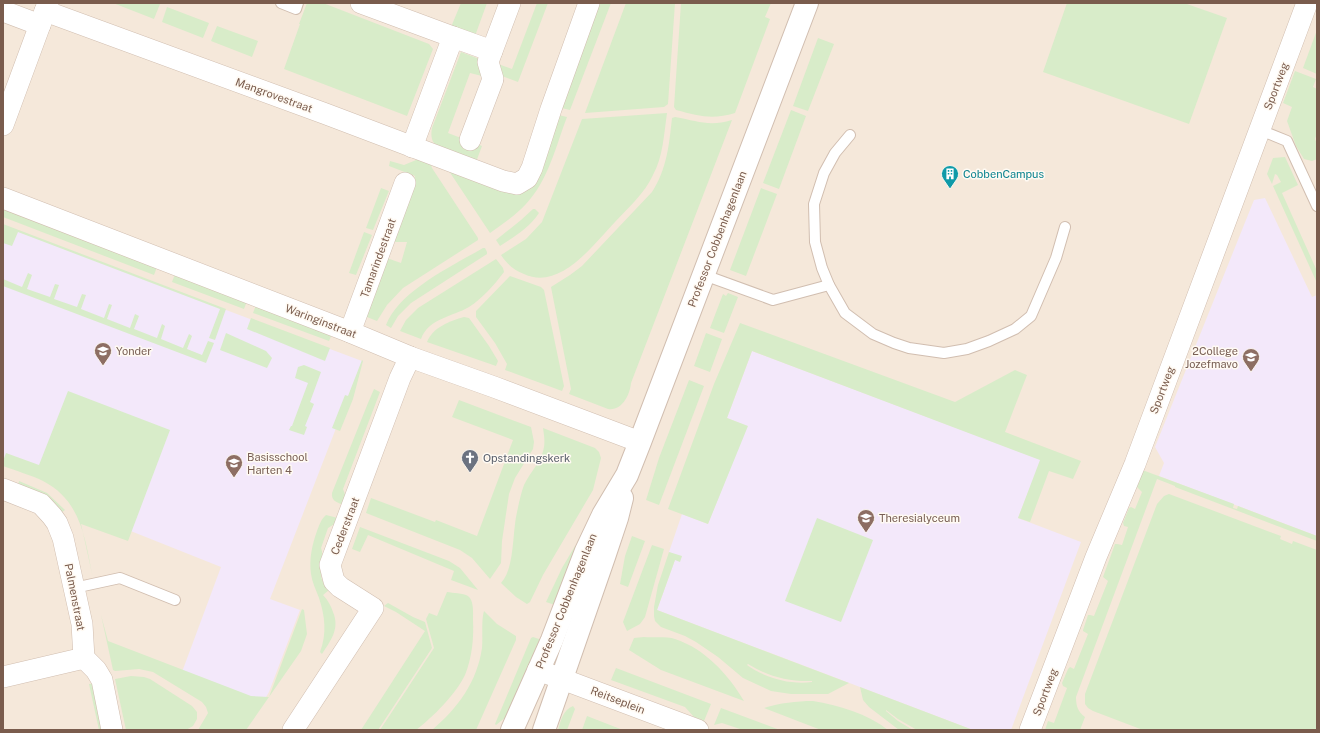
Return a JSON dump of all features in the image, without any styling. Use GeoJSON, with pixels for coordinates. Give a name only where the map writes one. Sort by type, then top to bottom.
{"type":"FeatureCollection","features":[{"type":"Feature","properties":{"kind":"street"},"geometry":{"type":"LineString","coordinates":[[361,3],[492,51]]}},
{"type":"Feature","properties":{"kind":"street"},"geometry":{"type":"LineString","coordinates":[[470,140],[493,79],[488,62],[510,3]]}},
{"type":"Feature","properties":{"kind":"street","name":"Mangrovestraat"},"geometry":{"type":"LineString","coordinates":[[3,11],[44,13],[503,181],[516,184],[527,178],[532,168],[551,109],[589,3]]}},
{"type":"Feature","properties":{"kind":"street","name":"Professor Cobbenhagenlaan"},"geometry":{"type":"LineString","coordinates":[[512,730],[552,640],[586,551],[603,515],[626,475],[640,442],[807,3]]}},
{"type":"Feature","properties":{"kind":"street","name":"Sportweg"},"geometry":{"type":"LineString","coordinates":[[1030,730],[1096,556],[1134,464],[1307,3]]}},
{"type":"Feature","properties":{"kind":"street"},"geometry":{"type":"LineString","coordinates":[[3,125],[44,13]]}},
{"type":"Feature","properties":{"kind":"street"},"geometry":{"type":"LineString","coordinates":[[412,147],[453,37]]}},
{"type":"Feature","properties":{"kind":"street","name":"Tamarindestraat"},"geometry":{"type":"LineString","coordinates":[[350,332],[405,183]]}},
{"type":"Feature","properties":{"kind":"street","name":"Waringinstraat"},"geometry":{"type":"LineString","coordinates":[[3,198],[350,332],[410,357],[494,386],[640,442]]}},
{"type":"Feature","properties":{"kind":"street","name":"Cederstraat"},"geometry":{"type":"LineString","coordinates":[[292,730],[373,608],[340,587],[334,581],[330,565],[400,378],[410,357]]}},
{"type":"Feature","properties":{"kind":"street","name":"Professor Cobbenhagenlaan"},"geometry":{"type":"LineString","coordinates":[[544,730],[617,518],[626,475]]}},
{"type":"Feature","properties":{"kind":"street","name":"Palmenstraat"},"geometry":{"type":"LineString","coordinates":[[3,490],[41,504],[57,523],[63,538],[82,624],[84,658]]}},
{"type":"Feature","properties":{"kind":"street"},"geometry":{"type":"LineString","coordinates":[[3,678],[84,658],[96,670],[102,680],[112,730]]}},
{"type":"Feature","properties":{"kind":"street","name":"Reitseplein"},"geometry":{"type":"LineString","coordinates":[[538,670],[698,730]]}},
{"type":"Feature","properties":{"kind":"lane"},"geometry":{"type":"LineString","coordinates":[[281,3],[296,9],[298,3]]}},
{"type":"Feature","properties":{"kind":"lane"},"geometry":{"type":"LineString","coordinates":[[1260,130],[1287,141],[1317,206]]}},
{"type":"Feature","properties":{"kind":"lane"},"geometry":{"type":"LineString","coordinates":[[850,135],[835,153],[824,172],[814,204],[815,242],[822,268],[829,285],[845,313],[873,334],[909,348],[944,353],[966,349],[1015,329],[1031,316],[1056,258],[1065,227]]}},
{"type":"Feature","properties":{"kind":"lane"},"geometry":{"type":"LineString","coordinates":[[704,275],[773,300],[829,285]]}},
{"type":"Feature","properties":{"kind":"lane"},"geometry":{"type":"LineString","coordinates":[[74,588],[120,578],[175,600]]}},
{"type":"Feature","properties":{"kind":"shaded area"},"geometry":{"type":"Polygon","coordinates":[[[3,3],[1317,3],[1317,730],[3,730],[3,3]]]}},
{"type":"Feature","properties":{"kind":"shaded area","name":"2College Jozefmavo"},"geometry":{"type":"Polygon","coordinates":[[[1265,198],[1312,297],[1317,295],[1317,536],[1159,476],[1164,463],[1155,447],[1254,200],[1265,198]]]}},
{"type":"Feature","properties":{"kind":"shaded area"},"geometry":{"type":"Polygon","coordinates":[[[3,226],[362,361],[270,599],[300,610],[269,692],[263,702],[182,672],[221,567],[83,512],[61,486],[3,464],[3,226]]]}},
{"type":"Feature","properties":{"kind":"shaded area","name":"Theresialyceum"},"geometry":{"type":"Polygon","coordinates":[[[752,351],[1041,460],[1018,518],[1081,542],[1011,730],[973,730],[657,610],[675,560],[682,557],[669,552],[682,514],[708,524],[747,426],[727,418],[752,351]]]}},
{"type":"Feature","properties":{"kind":"green space"},"geometry":{"type":"Polygon","coordinates":[[[113,3],[158,3],[160,4],[154,19],[113,3]]]}},
{"type":"Feature","properties":{"kind":"green space"},"geometry":{"type":"Polygon","coordinates":[[[307,3],[323,3],[429,44],[433,49],[407,116],[284,69],[307,3]]]}},
{"type":"Feature","properties":{"kind":"green space"},"geometry":{"type":"Polygon","coordinates":[[[461,3],[487,3],[475,36],[451,27],[461,3]]]}},
{"type":"Feature","properties":{"kind":"green space"},"geometry":{"type":"Polygon","coordinates":[[[537,3],[548,3],[518,82],[502,76],[498,64],[512,69],[537,3]]]}},
{"type":"Feature","properties":{"kind":"green space"},"geometry":{"type":"Polygon","coordinates":[[[596,3],[611,3],[570,110],[557,107],[596,3]]]}},
{"type":"Feature","properties":{"kind":"green space"},"geometry":{"type":"Polygon","coordinates":[[[626,3],[675,3],[668,104],[664,107],[585,113],[626,3]]]}},
{"type":"Feature","properties":{"kind":"green space"},"geometry":{"type":"Polygon","coordinates":[[[681,3],[771,3],[765,17],[770,19],[735,113],[712,117],[676,110],[674,107],[681,3]]]}},
{"type":"Feature","properties":{"kind":"green space"},"geometry":{"type":"Polygon","coordinates":[[[1067,3],[1184,3],[1227,18],[1189,124],[1043,72],[1067,3]]]}},
{"type":"Feature","properties":{"kind":"green space"},"geometry":{"type":"Polygon","coordinates":[[[167,7],[209,23],[203,38],[162,22],[167,7]]]}},
{"type":"Feature","properties":{"kind":"green space"},"geometry":{"type":"Polygon","coordinates":[[[217,26],[258,41],[252,57],[211,41],[217,26]]]}},
{"type":"Feature","properties":{"kind":"green space"},"geometry":{"type":"Polygon","coordinates":[[[1317,30],[1317,74],[1303,68],[1317,30]]]}},
{"type":"Feature","properties":{"kind":"green space"},"geometry":{"type":"Polygon","coordinates":[[[818,38],[834,44],[808,111],[793,106],[818,38]]]}},
{"type":"Feature","properties":{"kind":"green space"},"geometry":{"type":"Polygon","coordinates":[[[461,52],[482,60],[482,76],[470,73],[448,133],[482,146],[476,162],[447,151],[434,143],[432,136],[432,128],[461,52]]]}},
{"type":"Feature","properties":{"kind":"green space"},"geometry":{"type":"Polygon","coordinates":[[[1295,71],[1316,79],[1313,87],[1317,89],[1317,133],[1315,139],[1317,144],[1317,159],[1312,161],[1304,159],[1296,146],[1287,121],[1292,107],[1283,103],[1295,71]]]}},
{"type":"Feature","properties":{"kind":"green space"},"geometry":{"type":"Polygon","coordinates":[[[791,110],[806,116],[779,189],[763,183],[791,110]]]}},
{"type":"Feature","properties":{"kind":"green space"},"geometry":{"type":"Polygon","coordinates":[[[667,113],[661,153],[650,182],[636,200],[586,253],[563,271],[550,276],[537,278],[514,269],[506,261],[501,255],[526,239],[542,222],[582,119],[667,113]]]}},
{"type":"Feature","properties":{"kind":"green space"},"geometry":{"type":"Polygon","coordinates":[[[554,114],[567,117],[546,174],[534,195],[522,208],[490,233],[449,171],[508,191],[554,114]]]}},
{"type":"Feature","properties":{"kind":"green space"},"geometry":{"type":"Polygon","coordinates":[[[675,117],[697,122],[710,123],[732,120],[631,383],[627,397],[621,405],[613,409],[608,409],[569,394],[571,389],[551,287],[582,266],[652,192],[664,166],[672,118],[675,117]]]}},
{"type":"Feature","properties":{"kind":"green space"},"geometry":{"type":"Polygon","coordinates":[[[1285,157],[1298,185],[1282,193],[1317,271],[1317,283],[1273,186],[1281,182],[1275,174],[1272,184],[1267,174],[1273,158],[1285,157]]]}},
{"type":"Feature","properties":{"kind":"green space"},"geometry":{"type":"Polygon","coordinates":[[[421,158],[430,162],[432,168],[478,240],[403,288],[387,305],[377,321],[362,315],[384,257],[401,263],[407,242],[390,242],[415,176],[389,166],[390,161],[404,165],[421,158]]]}},
{"type":"Feature","properties":{"kind":"green space"},"geometry":{"type":"Polygon","coordinates":[[[381,188],[389,191],[373,230],[366,228],[381,188]]]}},
{"type":"Feature","properties":{"kind":"green space"},"geometry":{"type":"Polygon","coordinates":[[[761,188],[777,194],[746,276],[730,270],[761,188]]]}},
{"type":"Feature","properties":{"kind":"green space"},"geometry":{"type":"Polygon","coordinates":[[[3,208],[157,267],[154,275],[3,217],[3,208]]]}},
{"type":"Feature","properties":{"kind":"green space"},"geometry":{"type":"Polygon","coordinates":[[[533,209],[539,213],[531,223],[521,232],[500,246],[496,240],[533,209]]]}},
{"type":"Feature","properties":{"kind":"green space"},"geometry":{"type":"Polygon","coordinates":[[[3,224],[226,309],[215,340],[209,338],[220,309],[18,232],[12,246],[3,243],[3,224]]]}},
{"type":"Feature","properties":{"kind":"green space"},"geometry":{"type":"Polygon","coordinates":[[[364,232],[372,235],[356,275],[349,273],[364,232]]]}},
{"type":"Feature","properties":{"kind":"green space"},"geometry":{"type":"Polygon","coordinates":[[[485,248],[487,254],[411,303],[398,316],[391,328],[386,325],[402,301],[414,290],[442,271],[485,248]]]}},
{"type":"Feature","properties":{"kind":"green space"},"geometry":{"type":"Polygon","coordinates":[[[496,259],[503,268],[504,272],[488,291],[474,304],[435,322],[429,327],[421,339],[400,331],[406,320],[418,308],[496,259]]]}},
{"type":"Feature","properties":{"kind":"green space"},"geometry":{"type":"Polygon","coordinates":[[[28,273],[32,275],[27,289],[50,297],[55,284],[59,285],[54,299],[77,307],[82,294],[86,295],[81,309],[104,318],[109,304],[112,305],[107,319],[130,328],[135,314],[139,316],[134,329],[157,338],[162,324],[165,326],[161,339],[183,348],[189,334],[192,336],[187,349],[202,355],[208,341],[214,343],[206,363],[3,286],[3,279],[22,287],[28,273]]]}},
{"type":"Feature","properties":{"kind":"green space"},"geometry":{"type":"Polygon","coordinates":[[[175,274],[247,301],[244,309],[172,282],[175,274]]]}},
{"type":"Feature","properties":{"kind":"green space"},"geometry":{"type":"Polygon","coordinates":[[[510,276],[541,287],[544,290],[564,386],[562,391],[505,370],[507,364],[495,343],[476,317],[476,311],[510,276]]]}},
{"type":"Feature","properties":{"kind":"green space"},"geometry":{"type":"Polygon","coordinates":[[[728,293],[738,297],[724,333],[710,328],[723,294],[726,296],[728,293]]]}},
{"type":"Feature","properties":{"kind":"green space"},"geometry":{"type":"Polygon","coordinates":[[[256,305],[332,334],[329,341],[253,313],[256,305]]]}},
{"type":"Feature","properties":{"kind":"green space"},"geometry":{"type":"Polygon","coordinates":[[[464,317],[469,318],[489,346],[498,361],[496,366],[427,342],[433,332],[442,325],[464,317]]]}},
{"type":"Feature","properties":{"kind":"green space"},"geometry":{"type":"Polygon","coordinates":[[[251,318],[330,348],[325,361],[247,329],[251,318]]]}},
{"type":"Feature","properties":{"kind":"green space"},"geometry":{"type":"Polygon","coordinates":[[[740,323],[955,402],[1015,370],[1027,375],[1005,432],[1081,461],[1073,479],[1049,471],[1030,522],[1018,518],[1040,460],[752,351],[727,418],[748,426],[708,524],[668,509],[714,384],[740,323]]]}},
{"type":"Feature","properties":{"kind":"green space"},"geometry":{"type":"Polygon","coordinates":[[[226,333],[266,351],[272,358],[267,368],[220,350],[226,333]]]}},
{"type":"Feature","properties":{"kind":"green space"},"geometry":{"type":"Polygon","coordinates":[[[706,333],[722,339],[710,372],[694,366],[706,333]]]}},
{"type":"Feature","properties":{"kind":"green space"},"geometry":{"type":"Polygon","coordinates":[[[362,360],[353,399],[340,431],[332,428],[345,395],[348,396],[362,360]]]}},
{"type":"Feature","properties":{"kind":"green space"},"geometry":{"type":"Polygon","coordinates":[[[304,365],[321,372],[310,402],[314,404],[305,426],[307,427],[304,435],[289,430],[292,426],[308,383],[295,378],[298,367],[304,365]]]}},
{"type":"Feature","properties":{"kind":"green space"},"geometry":{"type":"Polygon","coordinates":[[[689,380],[704,386],[659,505],[646,500],[659,458],[689,380]]]}},
{"type":"Feature","properties":{"kind":"green space"},"geometry":{"type":"Polygon","coordinates":[[[374,389],[380,392],[343,489],[346,497],[343,505],[333,500],[332,493],[374,389]]]}},
{"type":"Feature","properties":{"kind":"green space"},"geometry":{"type":"Polygon","coordinates":[[[68,391],[170,430],[128,541],[81,524],[83,533],[74,510],[56,489],[43,481],[3,466],[6,453],[39,465],[68,391]]]}},
{"type":"Feature","properties":{"kind":"green space"},"geometry":{"type":"Polygon","coordinates":[[[459,400],[531,427],[534,442],[533,449],[515,478],[509,494],[502,541],[501,563],[490,579],[472,558],[460,550],[366,513],[371,498],[435,522],[436,520],[477,536],[513,440],[452,417],[459,400]]]}},
{"type":"Feature","properties":{"kind":"green space"},"geometry":{"type":"Polygon","coordinates":[[[543,428],[595,448],[599,452],[601,458],[593,490],[543,575],[530,602],[527,604],[516,597],[501,583],[506,577],[509,569],[515,520],[523,488],[526,480],[543,452],[543,428]]]}},
{"type":"Feature","properties":{"kind":"green space"},"geometry":{"type":"Polygon","coordinates":[[[1143,471],[1234,504],[1233,508],[1237,509],[1238,506],[1317,536],[1317,541],[1157,479],[1076,697],[1078,708],[1085,717],[1080,730],[1045,730],[1048,721],[1054,723],[1067,688],[1063,686],[1062,683],[1068,669],[1070,667],[1074,669],[1088,634],[1083,630],[1088,615],[1094,616],[1108,581],[1103,577],[1115,544],[1122,545],[1128,527],[1124,526],[1123,523],[1129,508],[1131,507],[1135,509],[1142,492],[1137,487],[1143,471]]]}},
{"type":"Feature","properties":{"kind":"green space"},"geometry":{"type":"Polygon","coordinates":[[[19,481],[47,493],[65,510],[59,514],[18,486],[19,481]]]}},
{"type":"Feature","properties":{"kind":"green space"},"geometry":{"type":"Polygon","coordinates":[[[1169,494],[1281,536],[1280,539],[1292,544],[1293,541],[1317,550],[1317,730],[1143,730],[1093,711],[1085,704],[1085,694],[1157,504],[1164,496],[1169,494]]]}},
{"type":"Feature","properties":{"kind":"green space"},"geometry":{"type":"Polygon","coordinates":[[[326,515],[338,518],[336,523],[328,528],[321,548],[323,559],[321,574],[324,584],[329,590],[323,595],[328,601],[336,624],[334,634],[322,654],[320,652],[324,638],[324,618],[319,598],[313,583],[310,563],[315,536],[320,523],[326,515]]]}},
{"type":"Feature","properties":{"kind":"green space"},"geometry":{"type":"Polygon","coordinates":[[[817,518],[873,540],[841,622],[785,601],[817,518]]]}},
{"type":"Feature","properties":{"kind":"green space"},"geometry":{"type":"Polygon","coordinates":[[[360,527],[449,561],[460,568],[478,590],[451,580],[454,571],[368,535],[360,552],[352,549],[360,527]]]}},
{"type":"Feature","properties":{"kind":"green space"},"geometry":{"type":"Polygon","coordinates":[[[632,536],[645,541],[628,587],[620,584],[625,556],[632,536]]]}},
{"type":"Feature","properties":{"kind":"green space"},"geometry":{"type":"Polygon","coordinates":[[[652,545],[664,549],[645,617],[640,624],[627,631],[623,622],[652,545]]]}},
{"type":"Feature","properties":{"kind":"green space"},"geometry":{"type":"Polygon","coordinates":[[[575,546],[577,546],[555,605],[546,602],[562,568],[575,546]]]}},
{"type":"Feature","properties":{"kind":"green space"},"geometry":{"type":"Polygon","coordinates":[[[669,552],[682,556],[680,562],[675,560],[657,610],[849,683],[828,694],[791,694],[771,691],[743,678],[718,657],[696,642],[661,627],[655,621],[654,607],[658,585],[669,552]],[[748,664],[747,665],[762,674],[778,680],[804,683],[812,682],[778,677],[748,664]]]}},
{"type":"Feature","properties":{"kind":"green space"},"geometry":{"type":"Polygon","coordinates":[[[447,592],[466,595],[470,598],[472,604],[473,641],[471,655],[465,675],[456,690],[444,705],[416,730],[380,730],[434,648],[426,619],[429,613],[437,616],[447,592]]]}},
{"type":"Feature","properties":{"kind":"green space"},"geometry":{"type":"Polygon","coordinates":[[[388,603],[425,622],[432,648],[378,730],[361,730],[425,631],[384,606],[388,603]]]}},
{"type":"Feature","properties":{"kind":"green space"},"geometry":{"type":"Polygon","coordinates":[[[302,609],[304,610],[307,634],[301,651],[269,697],[302,609]]]}},
{"type":"Feature","properties":{"kind":"green space"},"geometry":{"type":"Polygon","coordinates":[[[484,611],[497,624],[516,636],[516,640],[476,730],[432,730],[450,713],[465,694],[476,672],[482,648],[484,611]]]}},
{"type":"Feature","properties":{"kind":"green space"},"geometry":{"type":"Polygon","coordinates":[[[101,615],[108,641],[251,696],[269,697],[246,730],[198,730],[208,713],[202,702],[153,672],[139,669],[113,670],[101,615]]]}},
{"type":"Feature","properties":{"kind":"green space"},"geometry":{"type":"Polygon","coordinates":[[[533,637],[539,639],[540,641],[506,717],[496,725],[495,724],[531,638],[533,637]]]}},
{"type":"Feature","properties":{"kind":"green space"},"geometry":{"type":"Polygon","coordinates":[[[634,638],[671,638],[686,643],[696,649],[723,672],[731,681],[744,701],[661,670],[629,650],[634,638]]]}},
{"type":"Feature","properties":{"kind":"green space"},"geometry":{"type":"Polygon","coordinates":[[[616,668],[711,704],[704,721],[694,717],[685,707],[611,680],[616,668]]]}},
{"type":"Feature","properties":{"kind":"green space"},"geometry":{"type":"Polygon","coordinates":[[[131,676],[150,679],[192,706],[197,712],[197,719],[193,726],[186,730],[126,730],[115,679],[131,676]]]}},
{"type":"Feature","properties":{"kind":"green space"},"geometry":{"type":"Polygon","coordinates":[[[96,683],[105,730],[99,730],[89,684],[96,683]]]}},
{"type":"Feature","properties":{"kind":"green space"},"geometry":{"type":"Polygon","coordinates":[[[860,687],[973,730],[917,730],[886,710],[898,721],[913,730],[899,730],[869,707],[863,700],[860,687]]]}},
{"type":"Feature","properties":{"kind":"green space"},"geometry":{"type":"Polygon","coordinates":[[[800,701],[813,701],[852,711],[871,719],[888,730],[821,730],[764,708],[800,701]]]}},
{"type":"Feature","properties":{"kind":"green space"},"geometry":{"type":"Polygon","coordinates":[[[573,706],[575,709],[567,730],[558,730],[561,719],[567,710],[573,706]]]}},
{"type":"Feature","properties":{"kind":"green space"},"geometry":{"type":"Polygon","coordinates":[[[721,708],[780,730],[743,730],[722,723],[714,725],[721,708]]]}},
{"type":"Feature","properties":{"kind":"green space"},"geometry":{"type":"Polygon","coordinates":[[[587,716],[623,730],[582,730],[587,716]]]}},
{"type":"Feature","properties":{"kind":"place","name":"CobbenCampus"},"geometry":{"type":"Point","coordinates":[950,189]}},
{"type":"Feature","properties":{"kind":"place","name":"Yonder"},"geometry":{"type":"Point","coordinates":[103,366]}},
{"type":"Feature","properties":{"kind":"place","name":"2College Jozefmavo"},"geometry":{"type":"Point","coordinates":[1251,372]}},
{"type":"Feature","properties":{"kind":"place","name":"Opstandingskerk"},"geometry":{"type":"Point","coordinates":[470,473]}},
{"type":"Feature","properties":{"kind":"place","name":"Basisschool Harten 4"},"geometry":{"type":"Point","coordinates":[234,478]}},
{"type":"Feature","properties":{"kind":"place","name":"Theresialyceum"},"geometry":{"type":"Point","coordinates":[866,533]}}]}
